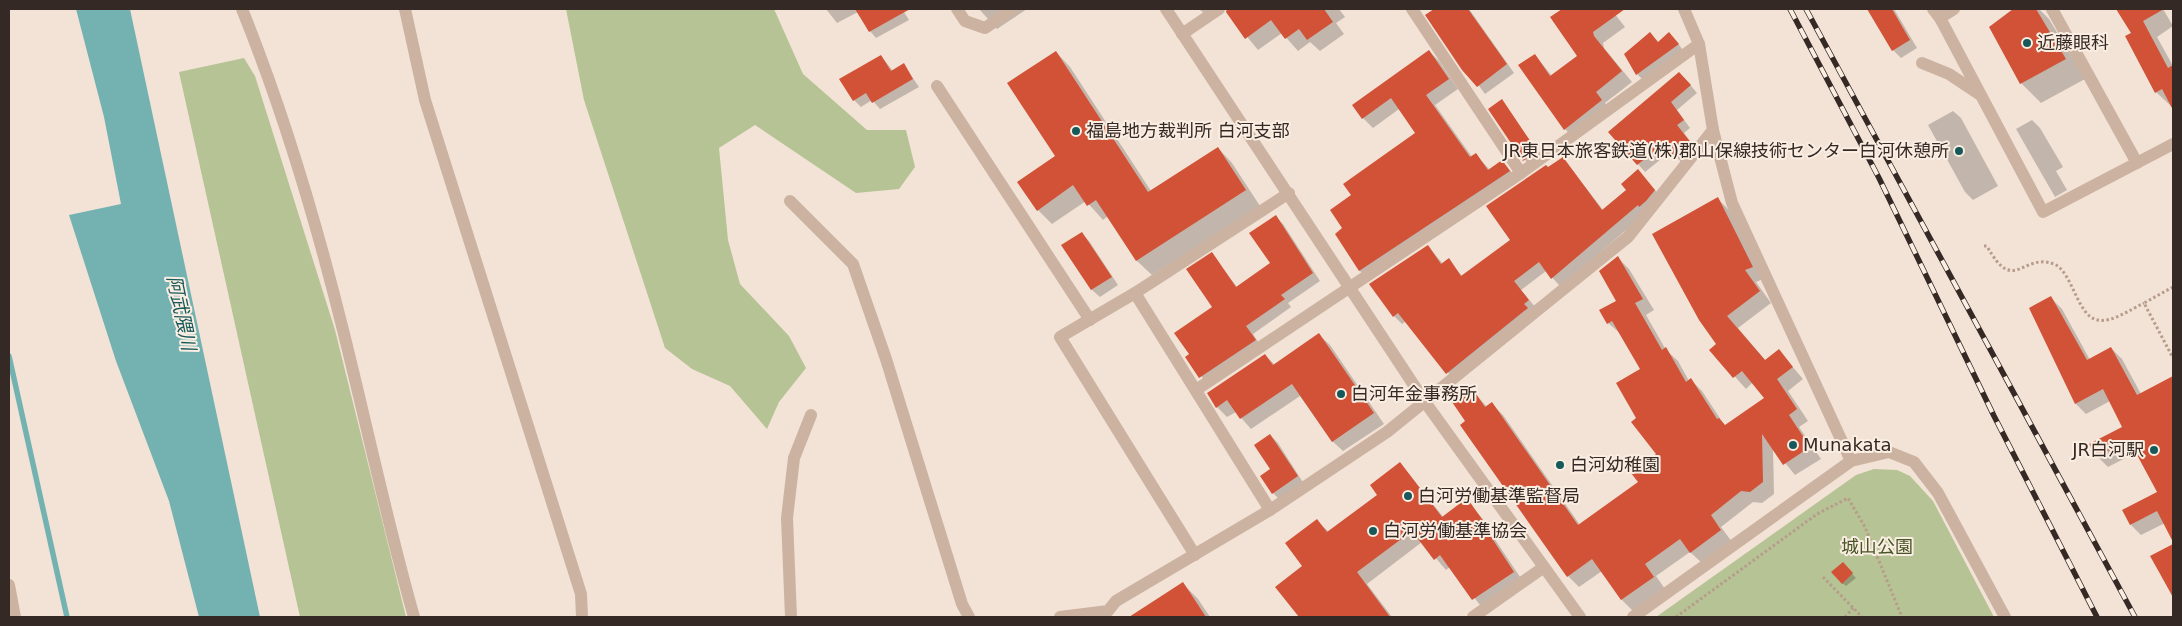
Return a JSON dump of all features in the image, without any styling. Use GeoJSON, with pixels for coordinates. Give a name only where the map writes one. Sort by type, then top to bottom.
{"type":"FeatureCollection","features":[{"type":"Feature","properties":{"kind":"street"},"geometry":{"type":"LineString","coordinates":[[242,9],[261,56],[301,174],[343,329],[398,560],[414,617]]}},
{"type":"Feature","properties":{"kind":"street"},"geometry":{"type":"LineString","coordinates":[[405,9],[425,100],[581,594],[582,617]]}},
{"type":"Feature","properties":{"kind":"street"},"geometry":{"type":"LineString","coordinates":[[957,9],[965,21],[985,28],[1013,9]]}},
{"type":"Feature","properties":{"kind":"street"},"geometry":{"type":"LineString","coordinates":[[1166,9],[1425,402],[1580,617]]}},
{"type":"Feature","properties":{"kind":"street"},"geometry":{"type":"LineString","coordinates":[[1182,34],[1219,9]]}},
{"type":"Feature","properties":{"kind":"street"},"geometry":{"type":"LineString","coordinates":[[1412,9],[1521,173]]}},
{"type":"Feature","properties":{"kind":"street"},"geometry":{"type":"LineString","coordinates":[[1684,9],[1699,44],[1713,130],[1732,203],[1851,461]]}},
{"type":"Feature","properties":{"kind":"street"},"geometry":{"type":"LineString","coordinates":[[1954,9],[1937,14],[2043,212],[2173,144]]}},
{"type":"Feature","properties":{"kind":"street"},"geometry":{"type":"LineString","coordinates":[[2052,9],[2137,162]]}},
{"type":"Feature","properties":{"kind":"street"},"geometry":{"type":"LineString","coordinates":[[1196,390],[1350,289],[1521,173],[1699,44]]}},
{"type":"Feature","properties":{"kind":"street"},"geometry":{"type":"LineString","coordinates":[[1922,63],[1948,74],[1979,94]]}},
{"type":"Feature","properties":{"kind":"street"},"geometry":{"type":"LineString","coordinates":[[937,86],[1090,320]]}},
{"type":"Feature","properties":{"kind":"street"},"geometry":{"type":"LineString","coordinates":[[1060,617],[1110,614],[1116,601],[1270,510],[1387,432],[1628,237],[1713,130]]}},
{"type":"Feature","properties":{"kind":"street"},"geometry":{"type":"LineString","coordinates":[[1195,555],[1060,337],[1135,293],[1289,193]]}},
{"type":"Feature","properties":{"kind":"street"},"geometry":{"type":"LineString","coordinates":[[790,201],[853,264],[886,359],[962,604],[969,617]]}},
{"type":"Feature","properties":{"kind":"street"},"geometry":{"type":"LineString","coordinates":[[1135,293],[1270,510]]}},
{"type":"Feature","properties":{"kind":"street"},"geometry":{"type":"LineString","coordinates":[[792,617],[787,518],[794,458],[811,415]]}},
{"type":"Feature","properties":{"kind":"street"},"geometry":{"type":"LineString","coordinates":[[1633,617],[1851,461],[1890,452],[1914,462],[1938,493],[2004,617]]}},
{"type":"Feature","properties":{"kind":"street"},"geometry":{"type":"LineString","coordinates":[[1473,617],[1544,567]]}},
{"type":"Feature","properties":{"kind":"street"},"geometry":{"type":"LineString","coordinates":[[9,585],[15,617]]}},
{"type":"Feature","properties":{"kind":"path"},"geometry":{"type":"LineString","coordinates":[[1984,246],[1987,246],[2002,268],[2010,271],[2040,263],[2054,264],[2062,271],[2086,313],[2095,320],[2106,320],[2144,303],[2173,287]]}},
{"type":"Feature","properties":{"kind":"path"},"geometry":{"type":"LineString","coordinates":[[2144,303],[2173,358]]}},
{"type":"Feature","properties":{"kind":"path"},"geometry":{"type":"LineString","coordinates":[[1676,617],[1817,514],[1848,498],[1865,527],[1902,617]]}},
{"type":"Feature","properties":{"kind":"path"},"geometry":{"type":"LineString","coordinates":[[1823,577],[1862,617]]}},
{"type":"Feature","properties":{"kind":"path"},"geometry":{"type":"LineString","coordinates":[[1846,617],[1853,608]]}},
{"type":"Feature","properties":{"kind":"green space"},"geometry":{"type":"Polygon","coordinates":[[[566,9],[774,9],[803,74],[867,130],[906,130],[915,167],[899,189],[856,193],[755,125],[719,148],[728,240],[740,284],[789,336],[806,368],[779,402],[767,429],[730,386],[692,369],[665,348],[584,100],[566,9]]]}},
{"type":"Feature","properties":{"kind":"green space"},"geometry":{"type":"Polygon","coordinates":[[[244,58],[255,76],[335,330],[406,617],[300,617],[179,72],[244,58]]]}},
{"type":"Feature","properties":{"kind":"green space","name":"城山公園"},"geometry":{"type":"Polygon","coordinates":[[[1874,469],[1897,470],[1910,476],[1933,501],[1994,617],[1656,617],[1856,475],[1874,469]]]}},
{"type":"Feature","properties":{"kind":"water","name":"阿武隈川"},"geometry":{"type":"Polygon","coordinates":[[[76,9],[130,9],[260,617],[199,617],[169,501],[116,361],[69,215],[121,204],[104,117],[76,9]]]}},
{"type":"Feature","properties":{"kind":"building"},"geometry":{"type":"Polygon","coordinates":[[[855,9],[910,9],[869,32],[855,9]]]}},
{"type":"Feature","properties":{"kind":"building"},"geometry":{"type":"Polygon","coordinates":[[[1227,9],[1324,9],[1333,22],[1307,40],[1299,29],[1285,39],[1271,20],[1245,39],[1226,12],[1227,9]]]}},
{"type":"Feature","properties":{"kind":"building"},"geometry":{"type":"Polygon","coordinates":[[[1434,9],[1468,9],[1507,64],[1477,87],[1462,70],[1425,15],[1434,9]]]}},
{"type":"Feature","properties":{"kind":"building"},"geometry":{"type":"Polygon","coordinates":[[[1562,9],[1625,9],[1593,32],[1594,36],[1622,71],[1596,92],[1602,100],[1564,130],[1518,65],[1535,54],[1550,76],[1577,56],[1550,17],[1562,9]]]}},
{"type":"Feature","properties":{"kind":"building"},"geometry":{"type":"Polygon","coordinates":[[[1867,9],[1892,9],[1910,40],[1892,51],[1867,9]]]}},
{"type":"Feature","properties":{"kind":"building","name":"近藤眼科"},"geometry":{"type":"Polygon","coordinates":[[[2013,9],[2036,9],[2066,59],[2020,84],[1989,27],[2013,9]]]}},
{"type":"Feature","properties":{"kind":"building"},"geometry":{"type":"Polygon","coordinates":[[[2116,9],[2164,9],[2143,21],[2168,68],[2173,65],[2173,110],[2162,89],[2155,93],[2125,36],[2131,33],[2116,9]]]}},
{"type":"Feature","properties":{"kind":"building"},"geometry":{"type":"Polygon","coordinates":[[[1650,32],[1658,42],[1669,32],[1679,44],[1636,75],[1624,54],[1650,32]]]}},
{"type":"Feature","properties":{"kind":"building"},"geometry":{"type":"Polygon","coordinates":[[[1429,50],[1449,79],[1426,95],[1470,157],[1476,153],[1488,170],[1502,160],[1510,171],[1359,271],[1335,234],[1342,228],[1330,210],[1351,195],[1343,184],[1415,133],[1391,98],[1362,119],[1352,105],[1429,50]]]}},
{"type":"Feature","properties":{"kind":"building"},"geometry":{"type":"Polygon","coordinates":[[[1056,51],[1148,192],[1218,147],[1246,190],[1136,261],[1096,200],[1087,206],[1073,185],[1037,211],[1017,182],[1055,156],[1007,83],[1056,51]]]}},
{"type":"Feature","properties":{"kind":"building"},"geometry":{"type":"Polygon","coordinates":[[[881,55],[891,71],[904,63],[913,79],[872,103],[866,93],[853,101],[839,79],[881,55]]]}},
{"type":"Feature","properties":{"kind":"building"},"geometry":{"type":"Polygon","coordinates":[[[1679,72],[1691,85],[1671,102],[1684,120],[1677,125],[1692,144],[1676,159],[1664,144],[1637,165],[1608,132],[1679,72]]]}},
{"type":"Feature","properties":{"kind":"building"},"geometry":{"type":"Polygon","coordinates":[[[1502,99],[1537,151],[1523,161],[1488,109],[1502,99]]]}},
{"type":"Feature","properties":{"kind":"building"},"geometry":{"type":"Polygon","coordinates":[[[1563,157],[1602,210],[1626,190],[1621,184],[1638,169],[1655,190],[1639,207],[1638,205],[1551,279],[1539,262],[1514,281],[1529,300],[1524,304],[1528,308],[1446,374],[1398,313],[1393,317],[1369,284],[1428,245],[1441,264],[1449,258],[1461,276],[1510,240],[1486,206],[1546,165],[1548,167],[1563,157]]]}},
{"type":"Feature","properties":{"kind":"building"},"geometry":{"type":"Polygon","coordinates":[[[1718,197],[1753,267],[1745,270],[1760,291],[1727,316],[1765,360],[1779,349],[1793,367],[1777,379],[1797,409],[1789,415],[1810,447],[1783,465],[1762,434],[1763,482],[1750,492],[1741,491],[1711,515],[1721,530],[1690,553],[1680,539],[1645,564],[1654,577],[1621,600],[1592,559],[1567,577],[1460,425],[1465,421],[1452,402],[1472,388],[1485,407],[1492,402],[1578,525],[1638,482],[1631,473],[1656,454],[1631,422],[1636,418],[1616,383],[1640,369],[1612,321],[1607,324],[1599,310],[1616,301],[1599,271],[1618,256],[1643,299],[1635,303],[1662,350],[1666,347],[1686,382],[1691,378],[1717,419],[1719,418],[1725,425],[1764,398],[1742,371],[1733,378],[1709,350],[1716,344],[1699,320],[1652,234],[1718,197]]]}},
{"type":"Feature","properties":{"kind":"building"},"geometry":{"type":"Polygon","coordinates":[[[1276,215],[1313,273],[1281,295],[1285,299],[1246,326],[1256,340],[1199,378],[1185,357],[1189,354],[1174,333],[1212,307],[1186,269],[1212,252],[1236,287],[1270,263],[1249,233],[1276,215]]]}},
{"type":"Feature","properties":{"kind":"building"},"geometry":{"type":"Polygon","coordinates":[[[1082,232],[1112,277],[1091,290],[1061,245],[1082,232]]]}},
{"type":"Feature","properties":{"kind":"building"},"geometry":{"type":"Polygon","coordinates":[[[2051,296],[2087,360],[2111,347],[2137,395],[2173,376],[2173,542],[2157,511],[2130,525],[2122,510],[2157,492],[2129,440],[2096,457],[2089,444],[2122,427],[2103,389],[2075,404],[2029,308],[2051,296]]]}},
{"type":"Feature","properties":{"kind":"building"},"geometry":{"type":"Polygon","coordinates":[[[1319,333],[1374,413],[1332,442],[1292,384],[1240,419],[1227,400],[1216,408],[1207,393],[1265,354],[1273,365],[1319,333]]]}},
{"type":"Feature","properties":{"kind":"building"},"geometry":{"type":"Polygon","coordinates":[[[1270,434],[1298,476],[1272,494],[1260,476],[1270,469],[1254,445],[1270,434]]]}},
{"type":"Feature","properties":{"kind":"building"},"geometry":{"type":"Polygon","coordinates":[[[1400,462],[1442,517],[1467,498],[1514,572],[1472,600],[1440,555],[1434,560],[1412,531],[1357,572],[1390,617],[1299,617],[1275,587],[1302,566],[1285,543],[1317,519],[1327,532],[1377,495],[1370,485],[1400,462]]]}},
{"type":"Feature","properties":{"kind":"building"},"geometry":{"type":"Polygon","coordinates":[[[2173,544],[2173,597],[2150,556],[2173,544]]]}},
{"type":"Feature","properties":{"kind":"building"},"geometry":{"type":"Polygon","coordinates":[[[1843,562],[1853,573],[1842,584],[1831,572],[1843,562]]]}},
{"type":"Feature","properties":{"kind":"building"},"geometry":{"type":"Polygon","coordinates":[[[1183,582],[1206,617],[1129,617],[1183,582]]]}},
{"type":"Feature","properties":{"kind":"waterway"},"geometry":{"type":"LineString","coordinates":[[9,356],[67,617]]}},
{"type":"Feature","properties":{"kind":"railway"},"geometry":{"type":"LineString","coordinates":[[1790,9],[1879,178],[1994,416],[2097,617]]}},
{"type":"Feature","properties":{"kind":"railway"},"geometry":{"type":"LineString","coordinates":[[1806,9],[2135,617]]}},
{"type":"Feature","properties":{"kind":"place","name":"近藤眼科"},"geometry":{"type":"Point","coordinates":[2027,43]}},
{"type":"Feature","properties":{"kind":"place","name":"福島地方裁判所 白河支部"},"geometry":{"type":"Point","coordinates":[1076,131]}},
{"type":"Feature","properties":{"kind":"place","name":"JR東日本旅客鉄道(株)郡山保線技術センター白河休憩所"},"geometry":{"type":"Point","coordinates":[1959,151]}},
{"type":"Feature","properties":{"kind":"place","name":"白河年金事務所"},"geometry":{"type":"Point","coordinates":[1341,394]}},
{"type":"Feature","properties":{"kind":"place","name":"Munakata"},"geometry":{"type":"Point","coordinates":[1793,445]}},
{"type":"Feature","properties":{"kind":"place","name":"JR白河駅"},"geometry":{"type":"Point","coordinates":[2154,450]}},
{"type":"Feature","properties":{"kind":"place","name":"白河幼稚園"},"geometry":{"type":"Point","coordinates":[1560,465]}},
{"type":"Feature","properties":{"kind":"place","name":"白河労働基準監督局"},"geometry":{"type":"Point","coordinates":[1408,496]}},
{"type":"Feature","properties":{"kind":"place","name":"白河労働基準協会"},"geometry":{"type":"Point","coordinates":[1373,531]}}]}
